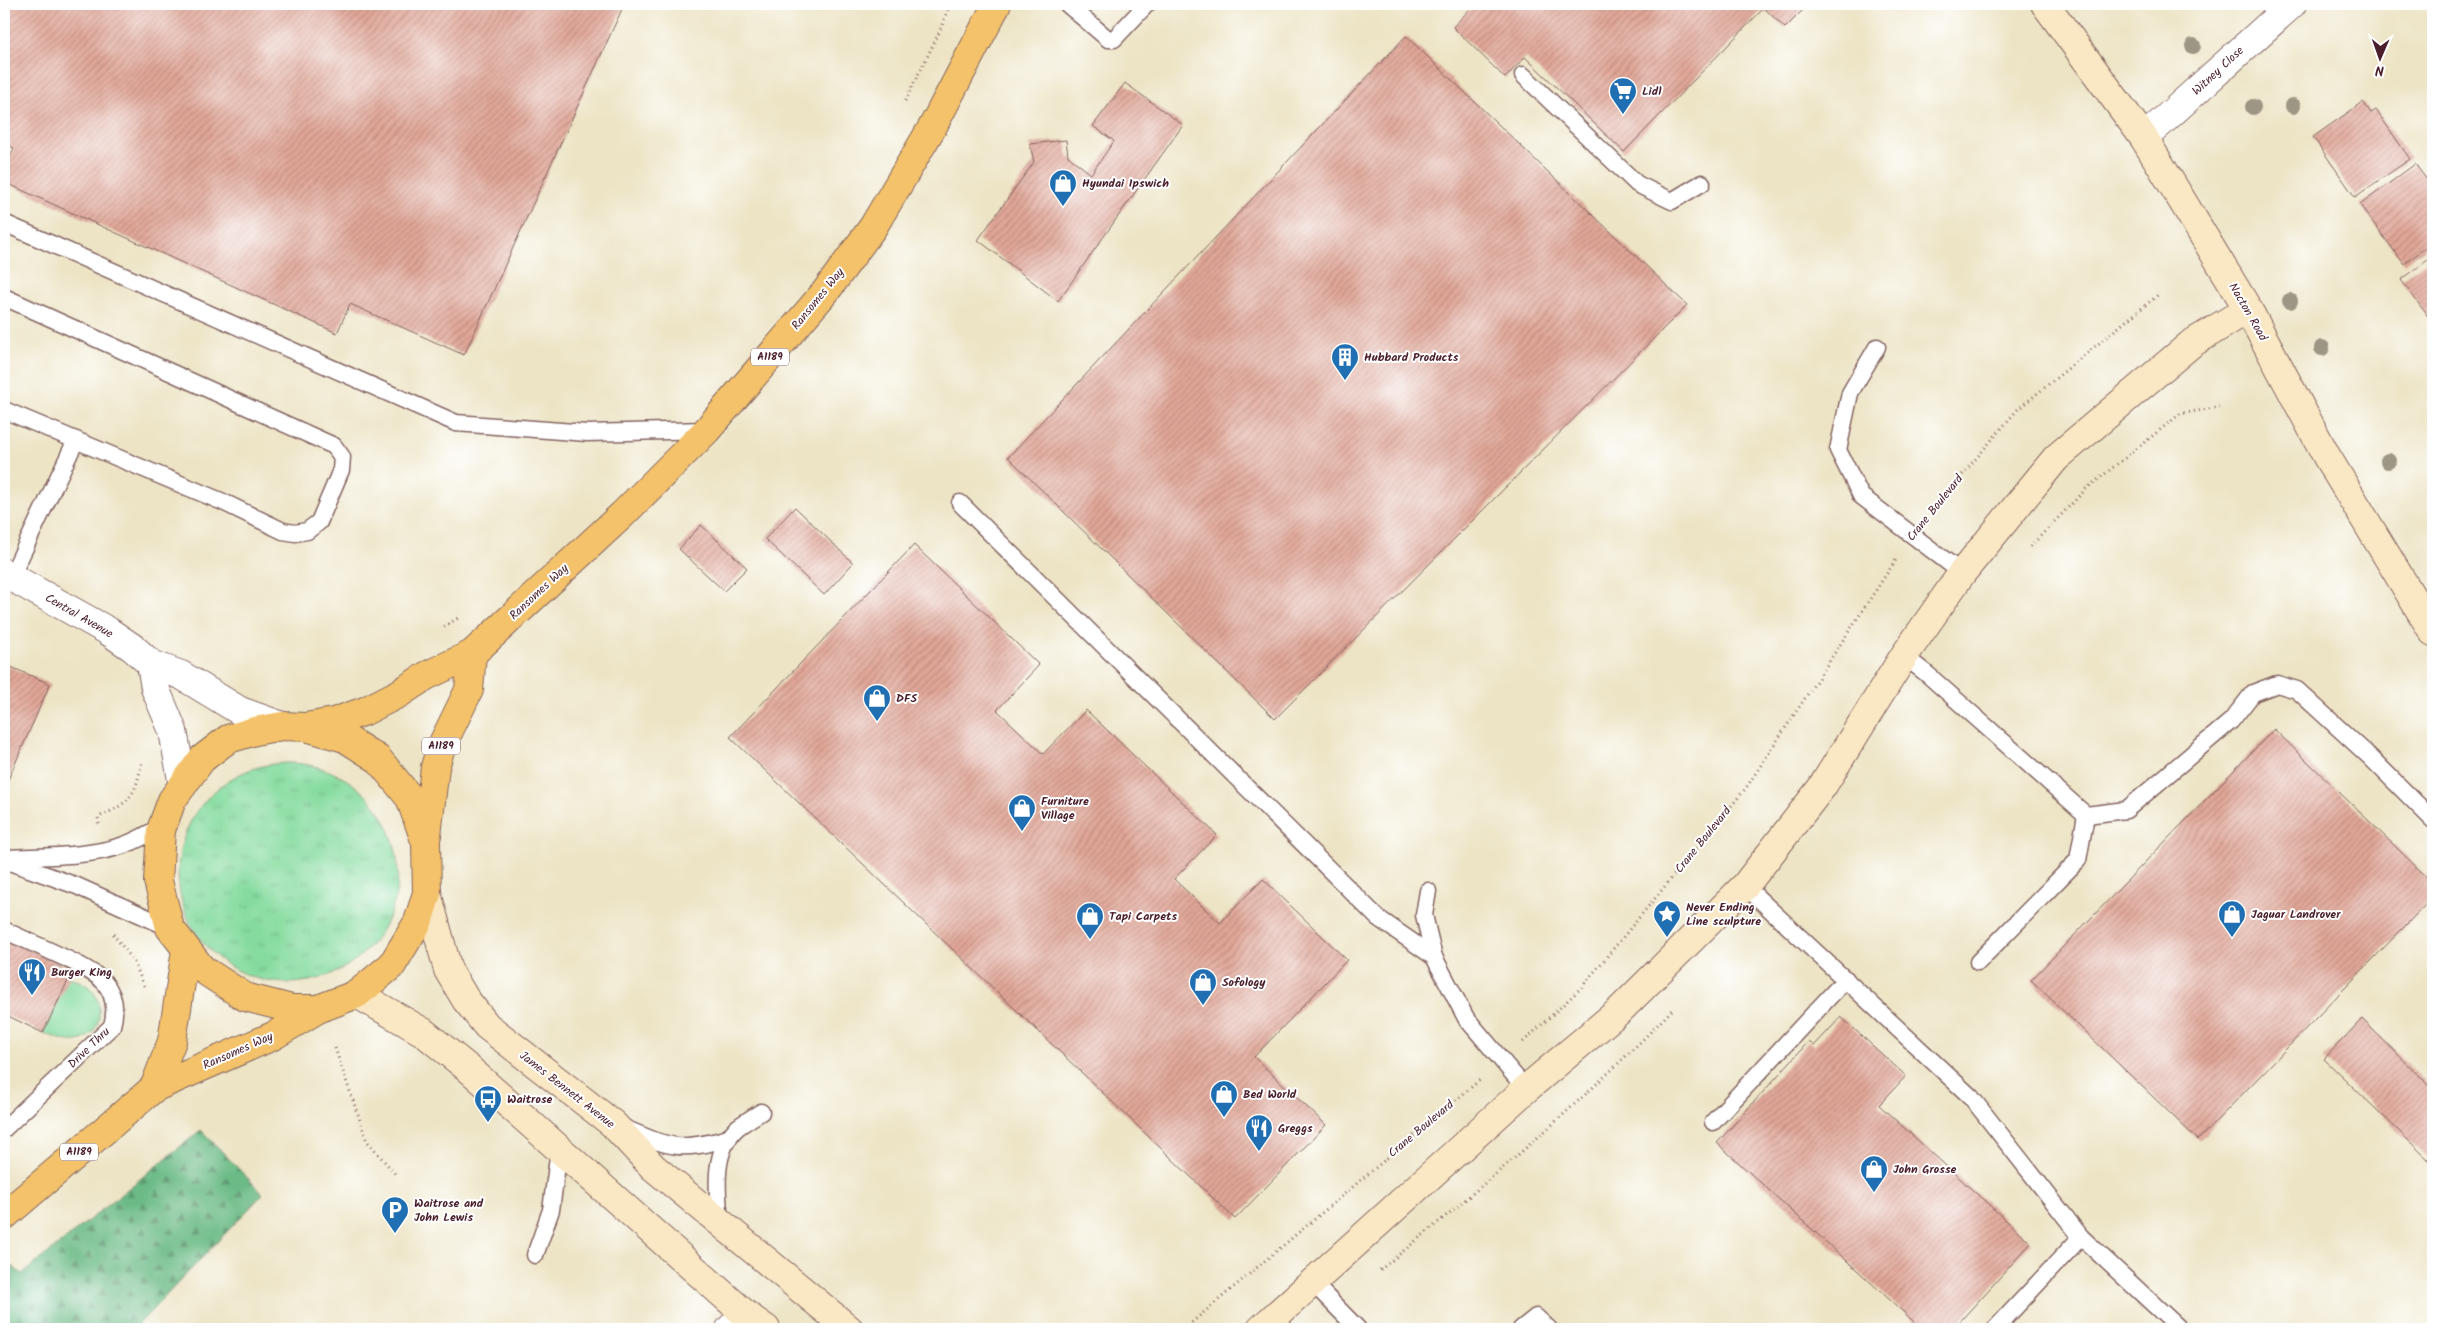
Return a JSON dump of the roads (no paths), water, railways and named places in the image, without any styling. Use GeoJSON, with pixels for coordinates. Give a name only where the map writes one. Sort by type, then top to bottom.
{"type":"FeatureCollection","features":[{"type":"Feature","properties":{"kind":"main road","name":"Ransomes Way"},"geometry":{"type":"LineString","coordinates":[[170,928],[158,881],[163,825],[172,800],[202,759],[228,739],[255,731],[334,722],[365,711],[400,693],[426,676],[472,654],[622,515],[708,430],[826,291],[873,227],[933,126],[996,4]]}},
{"type":"Feature","properties":{"kind":"main road","name":"A1189"},"geometry":{"type":"LineString","coordinates":[[426,843],[435,767],[441,747],[469,690],[472,654]]}},
{"type":"Feature","properties":{"kind":"main road"},"geometry":{"type":"LineString","coordinates":[[170,928],[202,969],[245,997],[292,1009],[318,1009],[357,994],[392,965],[418,922],[427,893],[426,843],[410,798],[378,759],[345,738],[294,727]]}},
{"type":"Feature","properties":{"kind":"main road","name":"Ransomes Way"},"geometry":{"type":"LineString","coordinates":[[154,1088],[174,1034],[186,950]]}},
{"type":"Feature","properties":{"kind":"main road","name":"Ransomes Way"},"geometry":{"type":"LineString","coordinates":[[4,1216],[154,1088],[272,1036],[318,1009]]}},
{"type":"Feature","properties":{"kind":"street","name":"Nacton Road"},"geometry":{"type":"LineString","coordinates":[[2044,4],[2144,138],[2248,309],[2327,457],[2433,632]]}},
{"type":"Feature","properties":{"kind":"street","name":"Witney Close"},"geometry":{"type":"LineString","coordinates":[[2144,138],[2292,4]]}},
{"type":"Feature","properties":{"kind":"street"},"geometry":{"type":"LineString","coordinates":[[1261,1329],[1526,1089],[1619,1011],[1745,886],[1822,787],[1904,656],[1962,573],[2056,458],[2191,344],[2248,309]]}},
{"type":"Feature","properties":{"kind":"street","name":"Central Avenue"},"geometry":{"type":"LineString","coordinates":[[7,575],[108,631],[134,648],[151,664],[181,675],[240,711],[294,727]]}},
{"type":"Feature","properties":{"kind":"street"},"geometry":{"type":"LineString","coordinates":[[151,664],[155,688],[173,731],[183,785]]}},
{"type":"Feature","properties":{"kind":"street","name":"James Bennett Avenue"},"geometry":{"type":"LineString","coordinates":[[427,893],[448,970],[466,1000],[487,1026],[613,1124],[652,1167],[849,1329]]}},
{"type":"Feature","properties":{"kind":"street"},"geometry":{"type":"LineString","coordinates":[[357,994],[423,1032],[469,1069],[747,1324]]}},
{"type":"Feature","properties":{"kind":"lane"},"geometry":{"type":"LineString","coordinates":[[1067,4],[1108,39],[1114,39],[1147,4]]}},
{"type":"Feature","properties":{"kind":"lane"},"geometry":{"type":"LineString","coordinates":[[1523,75],[1637,184],[1672,201],[1702,184]]}},
{"type":"Feature","properties":{"kind":"lane"},"geometry":{"type":"LineString","coordinates":[[4,223],[456,423],[587,433],[708,430]]}},
{"type":"Feature","properties":{"kind":"lane"},"geometry":{"type":"LineString","coordinates":[[4,297],[334,446],[342,457],[341,470],[319,522],[307,530],[295,533],[283,531],[223,502],[4,410]]}},
{"type":"Feature","properties":{"kind":"lane"},"geometry":{"type":"LineString","coordinates":[[1877,347],[1850,392],[1838,450],[1861,496],[1962,573]]}},
{"type":"Feature","properties":{"kind":"lane"},"geometry":{"type":"LineString","coordinates":[[7,575],[76,440]]}},
{"type":"Feature","properties":{"kind":"lane"},"geometry":{"type":"LineString","coordinates":[[960,504],[1378,918],[1434,957]]}},
{"type":"Feature","properties":{"kind":"lane"},"geometry":{"type":"LineString","coordinates":[[1904,656],[1927,674],[2086,815],[2126,810],[2232,721],[2254,692],[2277,684],[2297,690],[2370,757],[2433,820]]}},
{"type":"Feature","properties":{"kind":"lane"},"geometry":{"type":"LineString","coordinates":[[1978,962],[2078,860],[2086,815]]}},
{"type":"Feature","properties":{"kind":"lane"},"geometry":{"type":"LineString","coordinates":[[4,859],[84,852],[120,846],[141,838],[163,825]]}},
{"type":"Feature","properties":{"kind":"lane"},"geometry":{"type":"LineString","coordinates":[[4,859],[77,886],[170,928]]}},
{"type":"Feature","properties":{"kind":"lane"},"geometry":{"type":"LineString","coordinates":[[1745,886],[1971,1097],[2081,1238],[2180,1329]]}},
{"type":"Feature","properties":{"kind":"lane"},"geometry":{"type":"LineString","coordinates":[[1428,891],[1424,915],[1434,957],[1466,1018],[1526,1089]]}},
{"type":"Feature","properties":{"kind":"lane","name":"Drive Thru"},"geometry":{"type":"LineString","coordinates":[[4,930],[97,975],[111,993],[116,1012],[112,1026],[4,1129]]}},
{"type":"Feature","properties":{"kind":"lane"},"geometry":{"type":"LineString","coordinates":[[1713,1122],[1846,979]]}},
{"type":"Feature","properties":{"kind":"lane"},"geometry":{"type":"LineString","coordinates":[[720,1221],[718,1176],[720,1158],[729,1138],[737,1128],[761,1112]]}},
{"type":"Feature","properties":{"kind":"lane"},"geometry":{"type":"LineString","coordinates":[[613,1124],[666,1146],[702,1145],[729,1138]]}},
{"type":"Feature","properties":{"kind":"lane"},"geometry":{"type":"LineString","coordinates":[[535,1255],[551,1210],[559,1150]]}},
{"type":"Feature","properties":{"kind":"lane"},"geometry":{"type":"LineString","coordinates":[[1995,1329],[2081,1238]]}},
{"type":"Feature","properties":{"kind":"lane"},"geometry":{"type":"LineString","coordinates":[[1313,1283],[1358,1329]]}},
{"type":"Feature","properties":{"kind":"lane"},"geometry":{"type":"LineString","coordinates":[[1522,1329],[1536,1317],[1549,1329]]}},
{"type":"Feature","properties":{"kind":"place","name":"Lidl"},"geometry":{"type":"Point","coordinates":[1623,115]}},
{"type":"Feature","properties":{"kind":"place","name":"Hyundai Ipswich"},"geometry":{"type":"Point","coordinates":[1063,207]}},
{"type":"Feature","properties":{"kind":"place","name":"Hubbard Products"},"geometry":{"type":"Point","coordinates":[1345,381]}},
{"type":"Feature","properties":{"kind":"place","name":"DFS"},"geometry":{"type":"Point","coordinates":[877,722]}},
{"type":"Feature","properties":{"kind":"place","name":"Furniture Village"},"geometry":{"type":"Point","coordinates":[1022,832]}},
{"type":"Feature","properties":{"kind":"place","name":"Never Ending Line sculpture"},"geometry":{"type":"Point","coordinates":[1667,938]}},
{"type":"Feature","properties":{"kind":"place","name":"Jaguar Landrover"},"geometry":{"type":"Point","coordinates":[2232,938]}},
{"type":"Feature","properties":{"kind":"place","name":"Tapi Carpets"},"geometry":{"type":"Point","coordinates":[1090,940]}},
{"type":"Feature","properties":{"kind":"place","name":"Burger King"},"geometry":{"type":"Point","coordinates":[32,996]}},
{"type":"Feature","properties":{"kind":"place","name":"Sofology"},"geometry":{"type":"Point","coordinates":[1203,1006]}},
{"type":"Feature","properties":{"kind":"place","name":"Bed World"},"geometry":{"type":"Point","coordinates":[1224,1118]}},
{"type":"Feature","properties":{"kind":"place","name":"Waitrose"},"geometry":{"type":"Point","coordinates":[488,1123]}},
{"type":"Feature","properties":{"kind":"place","name":"Greggs"},"geometry":{"type":"Point","coordinates":[1259,1152]}},
{"type":"Feature","properties":{"kind":"place","name":"John Grosse"},"geometry":{"type":"Point","coordinates":[1874,1193]}},
{"type":"Feature","properties":{"kind":"place","name":"Waitrose and John Lewis"},"geometry":{"type":"Point","coordinates":[395,1234]}}]}
